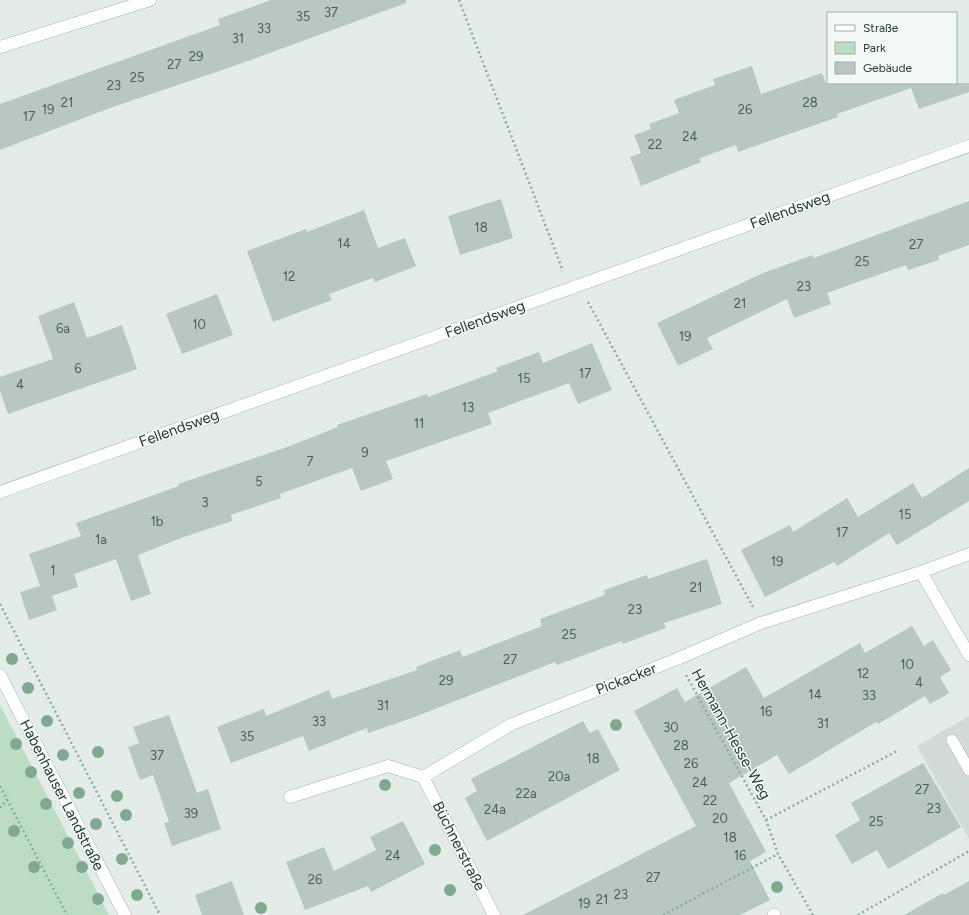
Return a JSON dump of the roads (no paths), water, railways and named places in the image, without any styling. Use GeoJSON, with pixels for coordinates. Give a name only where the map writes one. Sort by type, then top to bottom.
{"type":"FeatureCollection","features":[{"type":"Feature","properties":{"kind":"street"},"geometry":{"type":"LineString","coordinates":[[0,47],[150,0]]}},
{"type":"Feature","properties":{"kind":"street","name":"Fellendsweg"},"geometry":{"type":"LineString","coordinates":[[0,492],[969,146]]}},
{"type":"Feature","properties":{"kind":"street","name":"Pickacker"},"geometry":{"type":"LineString","coordinates":[[423,777],[512,724],[677,659],[761,623],[921,572],[969,554]]}},
{"type":"Feature","properties":{"kind":"street"},"geometry":{"type":"LineString","coordinates":[[921,572],[969,655]]}},
{"type":"Feature","properties":{"kind":"street","name":"Habenhauser Landstraße"},"geometry":{"type":"LineString","coordinates":[[0,676],[124,915]]}},
{"type":"Feature","properties":{"kind":"street"},"geometry":{"type":"LineString","coordinates":[[290,797],[388,766],[423,777]]}},
{"type":"Feature","properties":{"kind":"street","name":"Büchnerstraße"},"geometry":{"type":"LineString","coordinates":[[423,777],[494,915]]}},
{"type":"Feature","properties":{"kind":"lane"},"geometry":{"type":"LineString","coordinates":[[952,740],[969,770]]}}]}
